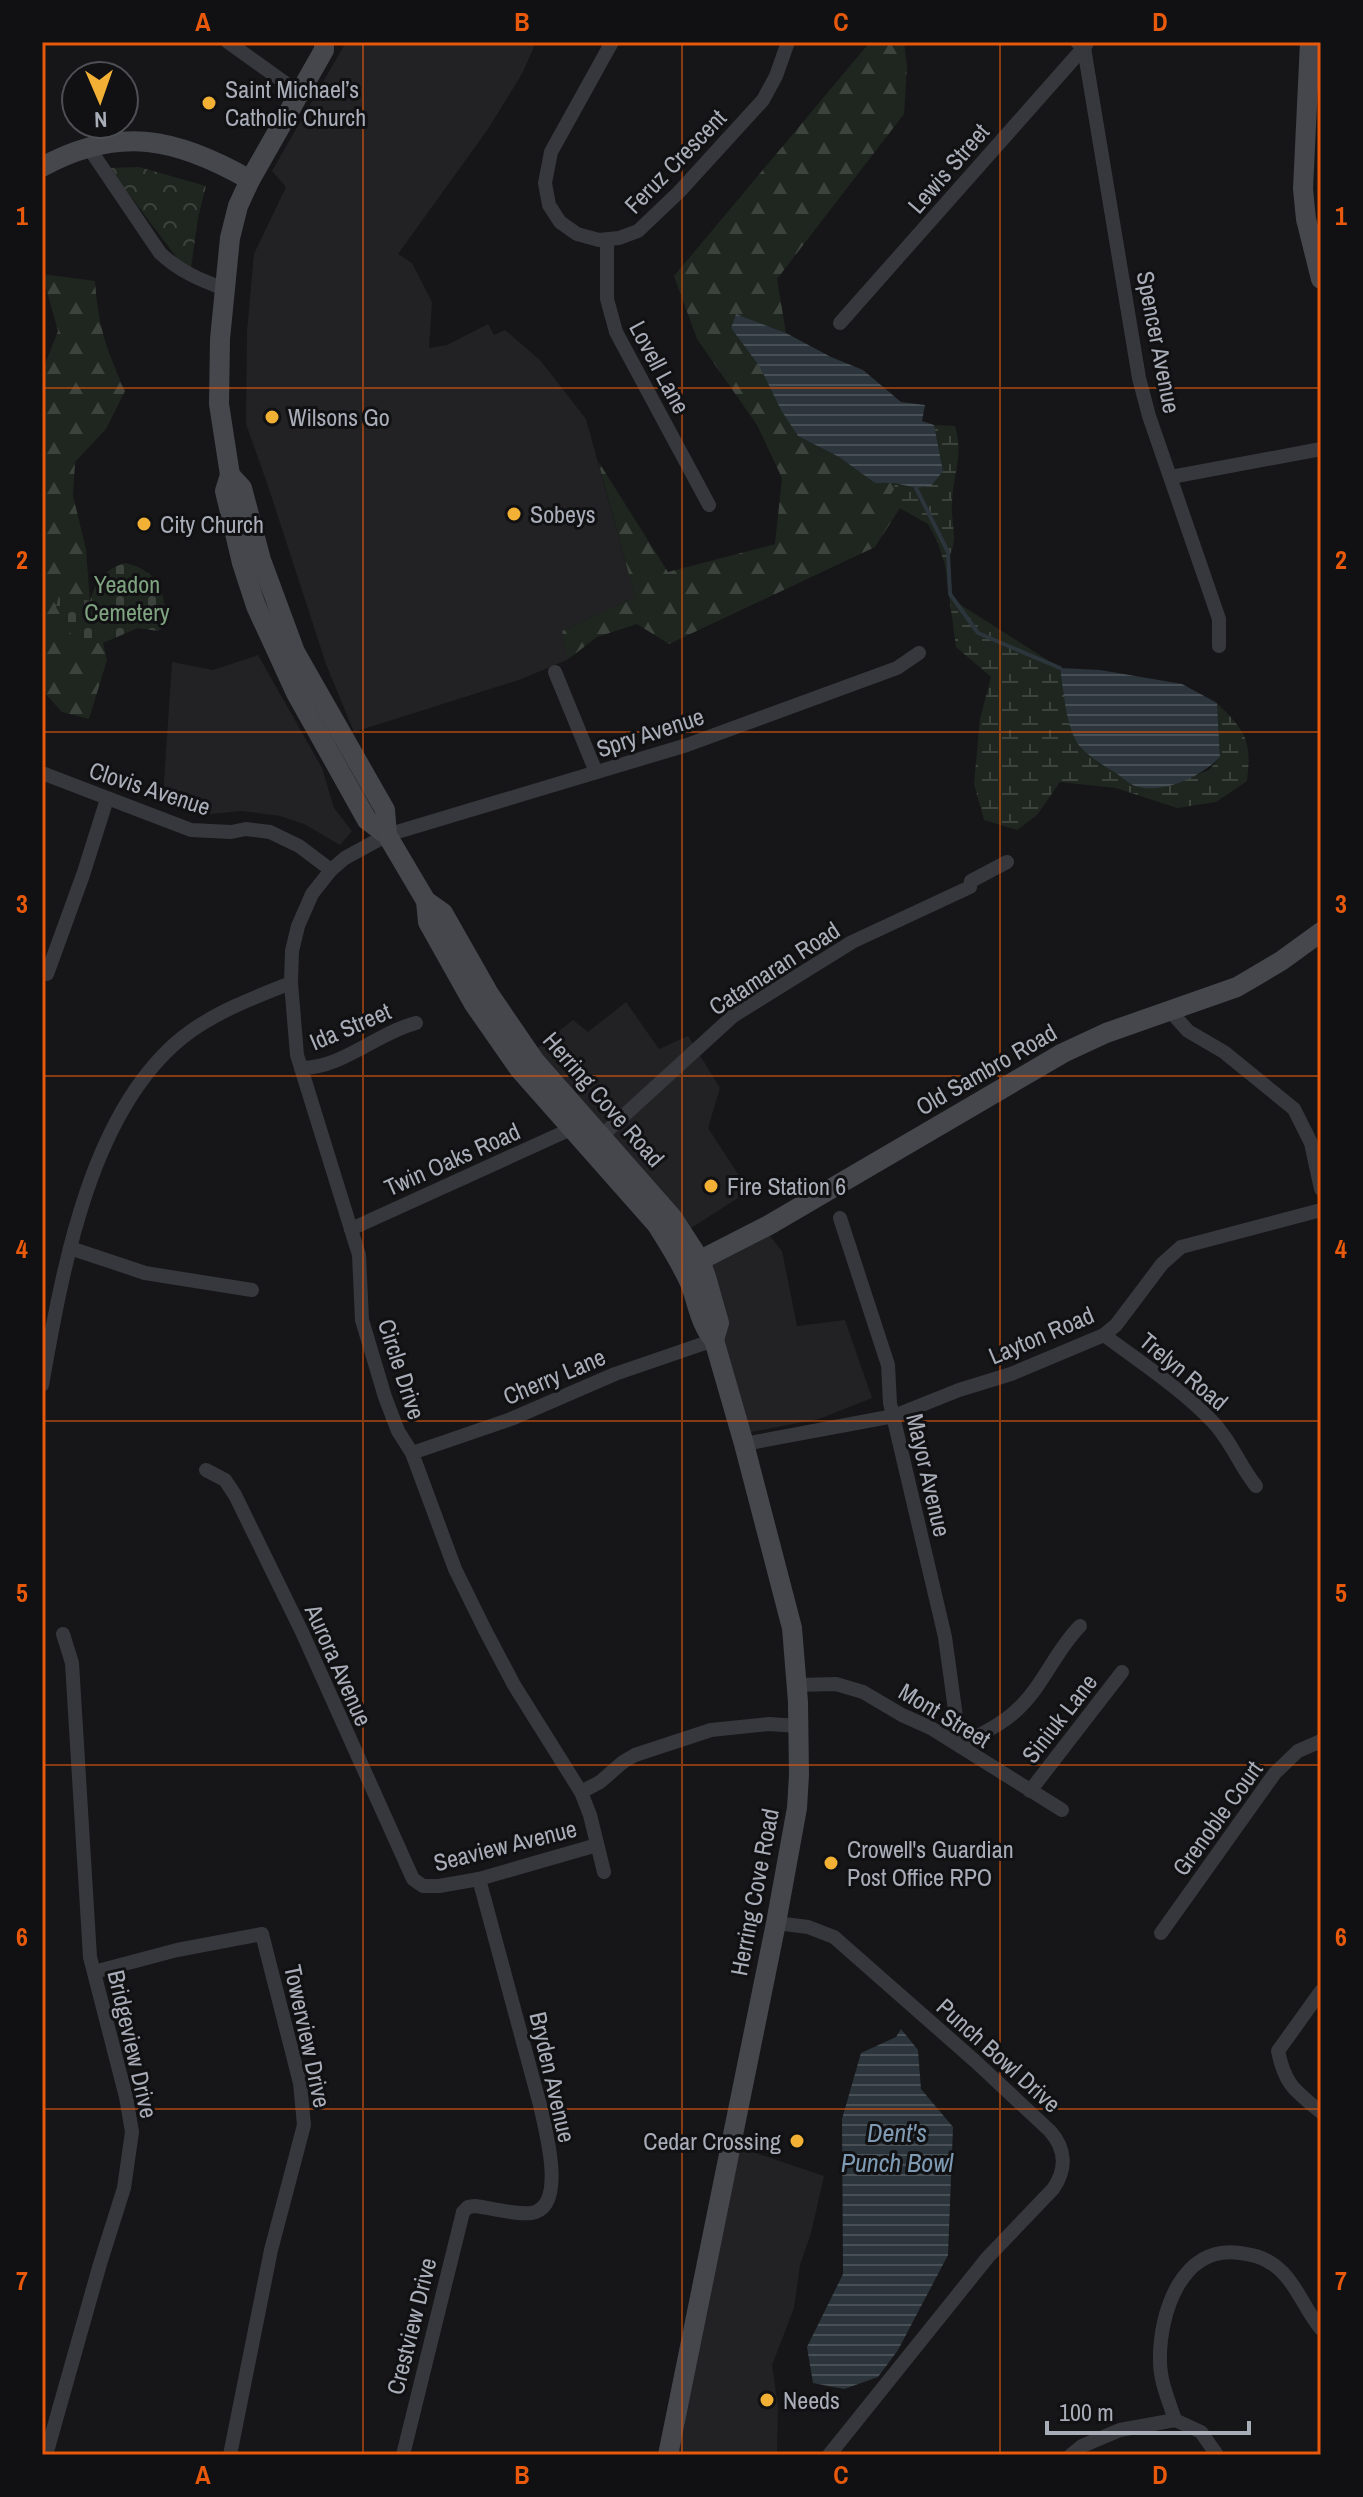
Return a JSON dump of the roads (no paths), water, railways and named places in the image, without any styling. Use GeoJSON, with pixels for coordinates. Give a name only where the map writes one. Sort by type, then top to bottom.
{"type":"FeatureCollection","features":[{"type":"Feature","properties":{"kind":"main road"},"geometry":{"type":"LineString","coordinates":[[1310,42],[1303,189],[1306,219],[1321,279]]}},
{"type":"Feature","properties":{"kind":"main road","name":"Herring Cove Road"},"geometry":{"type":"LineString","coordinates":[[329,45],[250,180],[238,206],[230,238],[220,339],[219,404],[230,475],[242,488],[261,560],[295,652],[385,810],[387,835],[426,901],[443,913],[489,994],[595,1142],[672,1217],[719,1323],[714,1340],[792,1628],[799,1726],[797,1808],[668,2455]]}},
{"type":"Feature","properties":{"kind":"main road"},"geometry":{"type":"LineString","coordinates":[[42,167],[89,148],[133,140],[166,144],[203,155],[250,180]]}},
{"type":"Feature","properties":{"kind":"main road","name":"Herring Cove Road"},"geometry":{"type":"LineString","coordinates":[[426,901],[428,922],[494,1034],[571,1129],[595,1142]]}},
{"type":"Feature","properties":{"kind":"main road","name":"Old Sambro Road"},"geometry":{"type":"LineString","coordinates":[[691,1264],[769,1225],[1063,1053],[1106,1033],[1237,987],[1321,932]]}},
{"type":"Feature","properties":{"kind":"street"},"geometry":{"type":"LineString","coordinates":[[228,42],[299,93]]}},
{"type":"Feature","properties":{"kind":"street"},"geometry":{"type":"LineString","coordinates":[[607,240],[582,237],[560,222],[549,205],[545,183],[551,152],[612,42]]}},
{"type":"Feature","properties":{"kind":"street","name":"Feruz Crescent"},"geometry":{"type":"LineString","coordinates":[[607,240],[632,234],[648,224],[755,110],[772,86],[788,42]]}},
{"type":"Feature","properties":{"kind":"street","name":"Lewis Street"},"geometry":{"type":"LineString","coordinates":[[840,323],[1083,44]]}},
{"type":"Feature","properties":{"kind":"street","name":"Spencer Avenue"},"geometry":{"type":"LineString","coordinates":[[1083,44],[1139,378],[1149,416],[1219,619],[1219,646]]}},
{"type":"Feature","properties":{"kind":"street"},"geometry":{"type":"LineString","coordinates":[[89,148],[160,253],[174,266],[195,278],[225,289]]}},
{"type":"Feature","properties":{"kind":"street","name":"Lovell Lane"},"geometry":{"type":"LineString","coordinates":[[607,240],[607,299],[616,332],[709,505]]}},
{"type":"Feature","properties":{"kind":"street"},"geometry":{"type":"LineString","coordinates":[[1171,477],[1321,449]]}},
{"type":"Feature","properties":{"kind":"street","name":"Spry Avenue"},"geometry":{"type":"LineString","coordinates":[[387,835],[687,745],[897,668],[919,653]]}},
{"type":"Feature","properties":{"kind":"street"},"geometry":{"type":"LineString","coordinates":[[555,672],[596,772]]}},
{"type":"Feature","properties":{"kind":"street","name":"Clovis Avenue"},"geometry":{"type":"LineString","coordinates":[[42,773],[191,830],[270,832],[299,846],[331,870]]}},
{"type":"Feature","properties":{"kind":"street"},"geometry":{"type":"LineString","coordinates":[[47,974],[107,799]]}},
{"type":"Feature","properties":{"kind":"street","name":"Circle Drive"},"geometry":{"type":"LineString","coordinates":[[387,835],[345,858],[331,870],[312,894],[298,926],[292,951],[291,983],[297,1055],[359,1255],[362,1320],[385,1397],[398,1431],[412,1453],[455,1569],[485,1630],[514,1685],[581,1792],[604,1872]]}},
{"type":"Feature","properties":{"kind":"street","name":"Catamaran Road"},"geometry":{"type":"LineString","coordinates":[[595,1142],[733,1016],[852,942],[970,887],[971,881],[1007,862]]}},
{"type":"Feature","properties":{"kind":"street"},"geometry":{"type":"LineString","coordinates":[[42,1385],[57,1298],[70,1248],[100,1158],[119,1117],[151,1070],[176,1043],[206,1022],[291,983]]}},
{"type":"Feature","properties":{"kind":"street"},"geometry":{"type":"LineString","coordinates":[[1171,1012],[1188,1031],[1224,1052],[1294,1109],[1311,1143],[1321,1189]]}},
{"type":"Feature","properties":{"kind":"street","name":"Ida Street"},"geometry":{"type":"LineString","coordinates":[[301,1068],[332,1061],[416,1023]]}},
{"type":"Feature","properties":{"kind":"street","name":"Twin Oaks Road"},"geometry":{"type":"LineString","coordinates":[[351,1229],[571,1129]]}},
{"type":"Feature","properties":{"kind":"street","name":"Layton Road"},"geometry":{"type":"LineString","coordinates":[[744,1444],[894,1416],[959,1390],[1011,1374],[1104,1335],[1116,1325],[1162,1264],[1181,1247],[1321,1210]]}},
{"type":"Feature","properties":{"kind":"street","name":"Mayor Avenue"},"geometry":{"type":"LineString","coordinates":[[840,1218],[888,1365],[894,1416],[945,1637],[960,1746]]}},
{"type":"Feature","properties":{"kind":"street"},"geometry":{"type":"LineString","coordinates":[[70,1248],[145,1273],[252,1290]]}},
{"type":"Feature","properties":{"kind":"street","name":"Trelyn Road"},"geometry":{"type":"LineString","coordinates":[[1104,1335],[1212,1421],[1230,1443],[1242,1469],[1256,1486]]}},
{"type":"Feature","properties":{"kind":"street","name":"Cherry Lane"},"geometry":{"type":"LineString","coordinates":[[412,1453],[511,1419],[615,1374],[714,1340]]}},
{"type":"Feature","properties":{"kind":"street","name":"Aurora Avenue"},"geometry":{"type":"LineString","coordinates":[[206,1470],[225,1480],[235,1495],[302,1632],[406,1868],[413,1879],[423,1886]]}},
{"type":"Feature","properties":{"kind":"street"},"geometry":{"type":"LineString","coordinates":[[960,1746],[1002,1722],[1019,1708],[1041,1681],[1066,1640],[1080,1626]]}},
{"type":"Feature","properties":{"kind":"street","name":"Bridgeview Drive"},"geometry":{"type":"LineString","coordinates":[[46,2455],[124,2188],[132,2132],[90,1957],[72,1663],[63,1634]]}},
{"type":"Feature","properties":{"kind":"street","name":"Siniuk Lane"},"geometry":{"type":"LineString","coordinates":[[1030,1791],[1122,1672]]}},
{"type":"Feature","properties":{"kind":"street","name":"Mont Street"},"geometry":{"type":"LineString","coordinates":[[796,1685],[836,1684],[859,1690],[960,1746],[1062,1810]]}},
{"type":"Feature","properties":{"kind":"street"},"geometry":{"type":"LineString","coordinates":[[581,1792],[600,1782],[635,1755],[711,1730],[769,1724],[799,1726]]}},
{"type":"Feature","properties":{"kind":"street","name":"Grenoble Court"},"geometry":{"type":"LineString","coordinates":[[1161,1933],[1275,1773],[1298,1751],[1321,1741]]}},
{"type":"Feature","properties":{"kind":"street","name":"Seaview Avenue"},"geometry":{"type":"LineString","coordinates":[[423,1886],[479,1879],[597,1845]]}},
{"type":"Feature","properties":{"kind":"street","name":"Bryden Avenue"},"geometry":{"type":"LineString","coordinates":[[465,2208],[475,2206],[532,2213],[543,2208],[552,2192],[540,2105],[479,1879]]}},
{"type":"Feature","properties":{"kind":"street","name":"Punch Bowl Drive"},"geometry":{"type":"LineString","coordinates":[[776,1923],[808,1927],[834,1937],[1050,2131],[1057,2139],[1064,2159],[1060,2180],[1053,2189],[988,2257],[829,2455]]}},
{"type":"Feature","properties":{"kind":"street","name":"Towerview Drive"},"geometry":{"type":"LineString","coordinates":[[94,1972],[177,1950],[262,1934],[300,2083],[304,2125],[271,2250],[230,2455]]}},
{"type":"Feature","properties":{"kind":"street"},"geometry":{"type":"LineString","coordinates":[[1321,1991],[1278,2051],[1283,2075],[1297,2093],[1321,2112]]}},
{"type":"Feature","properties":{"kind":"street","name":"Crestview Drive"},"geometry":{"type":"LineString","coordinates":[[403,2455],[460,2217],[465,2208]]}},
{"type":"Feature","properties":{"kind":"street"},"geometry":{"type":"LineString","coordinates":[[1175,2420],[1161,2377],[1161,2336],[1165,2315],[1187,2271],[1209,2254],[1227,2251],[1260,2256],[1274,2265],[1287,2276],[1321,2329]]}},
{"type":"Feature","properties":{"kind":"street"},"geometry":{"type":"LineString","coordinates":[[1071,2455],[1082,2446],[1120,2430],[1175,2420],[1201,2432],[1217,2455]]}},
{"type":"Feature","properties":{"kind":"water"},"geometry":{"type":"Polygon","coordinates":[[[736,314],[786,333],[863,370],[901,402],[925,405],[922,421],[934,425],[943,471],[931,486],[916,488],[895,483],[875,483],[839,457],[798,436],[760,367],[731,328],[736,314]]]}},
{"type":"Feature","properties":{"kind":"water"},"geometry":{"type":"Polygon","coordinates":[[[1060,668],[1100,670],[1182,684],[1217,703],[1220,757],[1193,777],[1169,786],[1146,788],[1132,785],[1082,749],[1076,741],[1067,715],[1060,668]]]}},
{"type":"Feature","properties":{"kind":"water","name":"Dent's Punch Bowl"},"geometry":{"type":"Polygon","coordinates":[[[901,2029],[918,2050],[921,2089],[953,2127],[948,2255],[898,2350],[878,2377],[844,2389],[813,2383],[807,2347],[843,2274],[842,2119],[861,2053],[896,2037],[901,2029]]]}},
{"type":"Feature","properties":{"kind":"waterway"},"geometry":{"type":"LineString","coordinates":[[916,488],[948,552],[950,594],[978,633],[1060,668]]}},
{"type":"Feature","properties":{"kind":"place","name":"Saint Michael’s Catholic Church"},"geometry":{"type":"Point","coordinates":[209,103]}},
{"type":"Feature","properties":{"kind":"place","name":"Wilsons Go"},"geometry":{"type":"Point","coordinates":[272,417]}},
{"type":"Feature","properties":{"kind":"place","name":"Sobeys"},"geometry":{"type":"Point","coordinates":[514,514]}},
{"type":"Feature","properties":{"kind":"place","name":"City Church"},"geometry":{"type":"Point","coordinates":[144,524]}},
{"type":"Feature","properties":{"kind":"place","name":"Fire Station 6"},"geometry":{"type":"Point","coordinates":[711,1186]}},
{"type":"Feature","properties":{"kind":"place","name":"Crowell's Guardian Post Office RPO"},"geometry":{"type":"Point","coordinates":[831,1863]}},
{"type":"Feature","properties":{"kind":"place","name":"Cedar Crossing"},"geometry":{"type":"Point","coordinates":[797,2141]}},
{"type":"Feature","properties":{"kind":"place","name":"Needs"},"geometry":{"type":"Point","coordinates":[767,2400]}},
{"type":"Feature","properties":{"kind":"park label","name":"Yeadon Cemetery"},"geometry":{"type":"Point","coordinates":[127,598]}}]}
